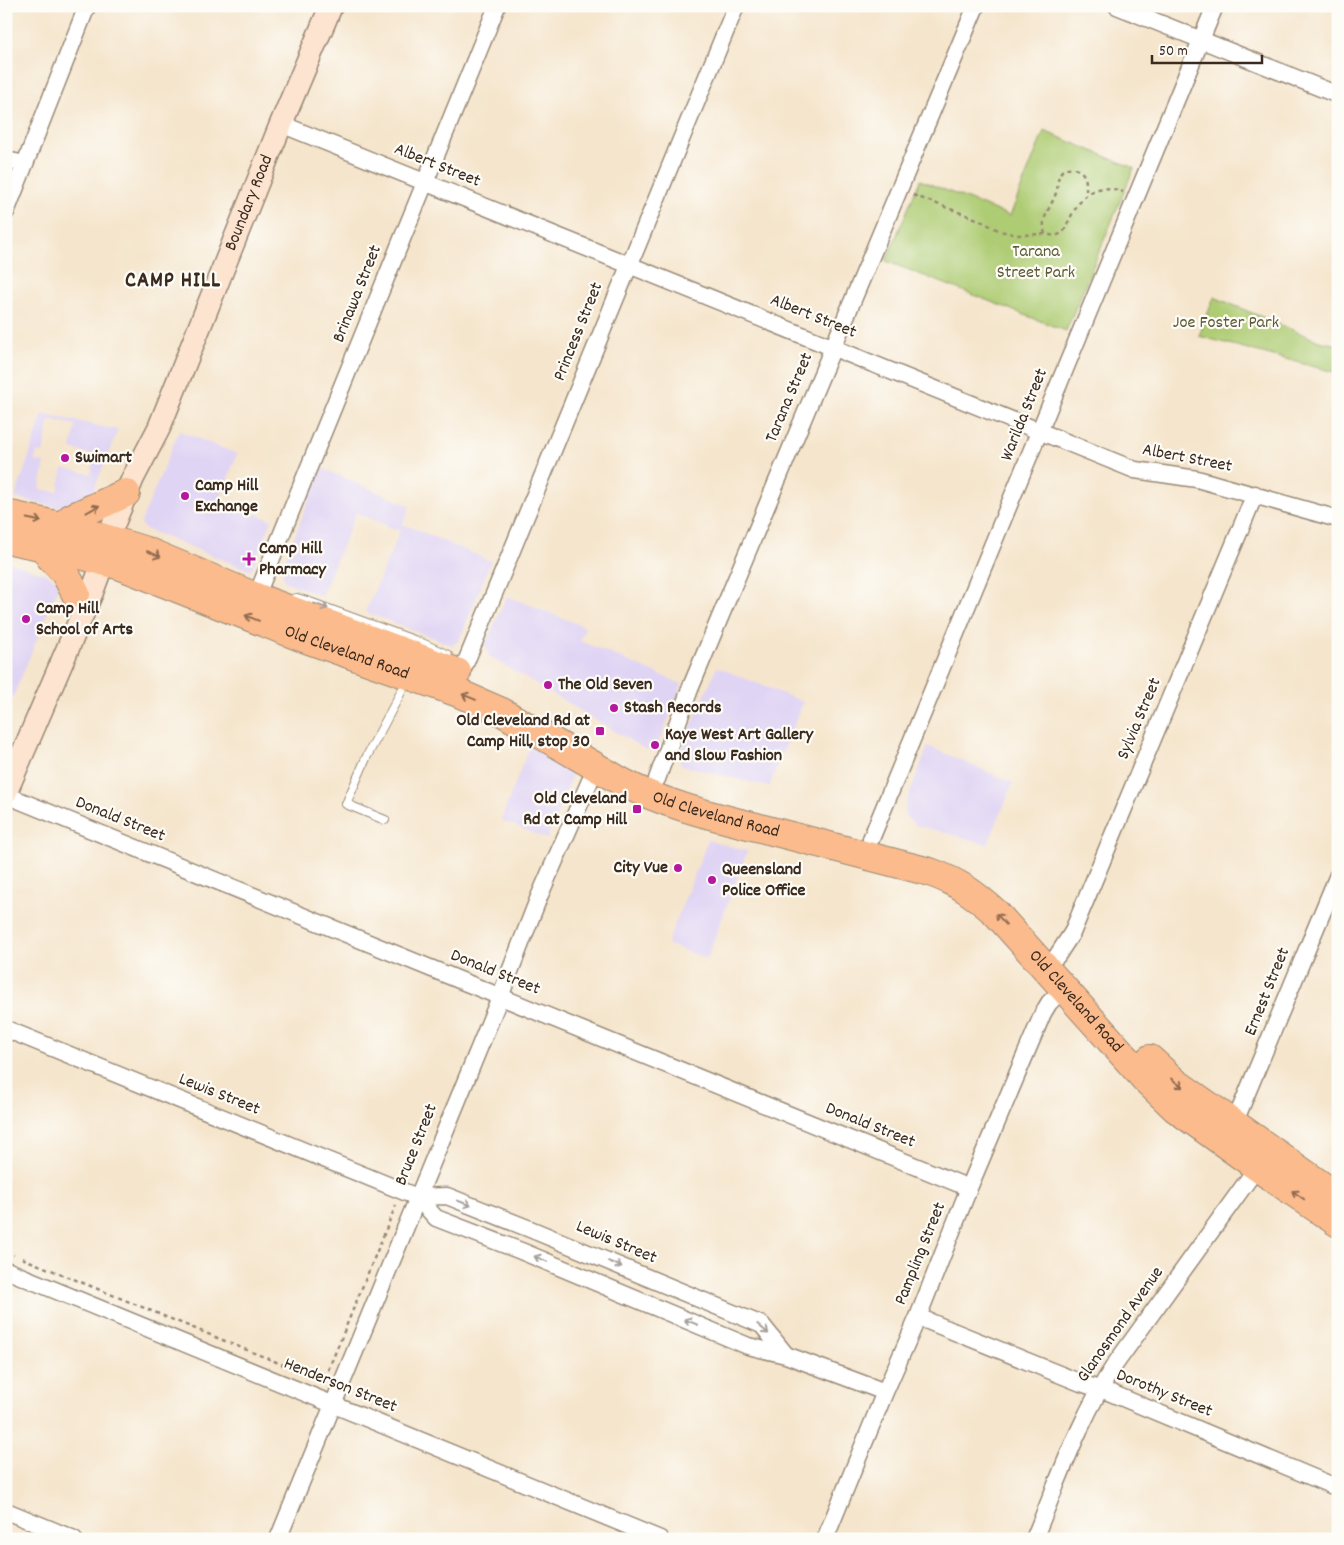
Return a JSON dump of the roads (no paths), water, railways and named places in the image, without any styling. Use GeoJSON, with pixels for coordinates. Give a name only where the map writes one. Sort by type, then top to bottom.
{"type":"FeatureCollection","features":[{"type":"Feature","properties":{"kind":"highway"},"geometry":{"type":"LineString","coordinates":[[62,526],[71,518],[126,493]]}},
{"type":"Feature","properties":{"kind":"highway","name":"Old Cleveland Road"},"geometry":{"type":"LineString","coordinates":[[6,514],[62,526],[101,552],[133,570],[298,636],[470,697],[502,712],[639,791],[683,807],[949,878],[972,892],[996,914],[1145,1079],[1175,1108],[1264,1159],[1338,1197]]}},
{"type":"Feature","properties":{"kind":"highway","name":"Old Cleveland Road"},"geometry":{"type":"LineString","coordinates":[[6,538],[43,546],[101,552],[146,551],[265,600],[463,668],[637,770],[657,779],[696,792],[944,858],[963,866],[1000,891],[1153,1062],[1175,1082],[1234,1124],[1264,1159],[1338,1223]]}},
{"type":"Feature","properties":{"kind":"highway"},"geometry":{"type":"LineString","coordinates":[[43,546],[50,557],[65,573],[76,594]]}},
{"type":"Feature","properties":{"kind":"main road","name":"Boundary Road"},"geometry":{"type":"LineString","coordinates":[[101,552],[126,493],[159,428],[281,124],[331,6]]}},
{"type":"Feature","properties":{"kind":"main road"},"geometry":{"type":"LineString","coordinates":[[6,763],[76,594],[101,552]]}},
{"type":"Feature","properties":{"kind":"main road"},"geometry":{"type":"LineString","coordinates":[[6,793],[71,642],[101,552]]}},
{"type":"Feature","properties":{"kind":"street"},"geometry":{"type":"LineString","coordinates":[[6,212],[87,6]]}},
{"type":"Feature","properties":{"kind":"street","name":"Brinawa Street"},"geometry":{"type":"LineString","coordinates":[[265,600],[425,182],[497,6]]}},
{"type":"Feature","properties":{"kind":"street","name":"Princess Street"},"geometry":{"type":"LineString","coordinates":[[463,668],[736,6]]}},
{"type":"Feature","properties":{"kind":"street","name":"Tarana Street"},"geometry":{"type":"LineString","coordinates":[[657,779],[690,688],[976,6]]}},
{"type":"Feature","properties":{"kind":"street"},"geometry":{"type":"LineString","coordinates":[[1117,6],[1338,95]]}},
{"type":"Feature","properties":{"kind":"street","name":"Warilda Street"},"geometry":{"type":"LineString","coordinates":[[871,839],[1041,432],[1215,6]]}},
{"type":"Feature","properties":{"kind":"street","name":"Albert Street"},"geometry":{"type":"LineString","coordinates":[[281,124],[1135,470],[1197,479],[1338,519]]}},
{"type":"Feature","properties":{"kind":"street"},"geometry":{"type":"LineString","coordinates":[[6,160],[25,164]]}},
{"type":"Feature","properties":{"kind":"street","name":"Sylvia Street"},"geometry":{"type":"LineString","coordinates":[[1057,956],[1072,933],[1254,494]]}},
{"type":"Feature","properties":{"kind":"street","name":"Bruce Street"},"geometry":{"type":"LineString","coordinates":[[278,1539],[500,997],[539,896],[596,767]]}},
{"type":"Feature","properties":{"kind":"street","name":"Donald Street"},"geometry":{"type":"LineString","coordinates":[[6,793],[969,1188]]}},
{"type":"Feature","properties":{"kind":"street","name":"Ernest Street"},"geometry":{"type":"LineString","coordinates":[[1234,1124],[1338,875]]}},
{"type":"Feature","properties":{"kind":"street","name":"Pampling Street"},"geometry":{"type":"LineString","coordinates":[[825,1539],[884,1392],[918,1317],[969,1188],[1043,1013],[1049,1003],[1063,989]]}},
{"type":"Feature","properties":{"kind":"street","name":"Lewis Street"},"geometry":{"type":"LineString","coordinates":[[6,1029],[417,1197],[446,1196],[762,1325],[786,1355]]}},
{"type":"Feature","properties":{"kind":"street","name":"Glanosmond Avenue"},"geometry":{"type":"LineString","coordinates":[[1034,1539],[1083,1421],[1099,1390],[1116,1363],[1264,1159]]}},
{"type":"Feature","properties":{"kind":"street","name":"Lewis Street"},"geometry":{"type":"LineString","coordinates":[[417,1197],[436,1218],[748,1346],[786,1355],[884,1392]]}},
{"type":"Feature","properties":{"kind":"street","name":"Henderson Street"},"geometry":{"type":"LineString","coordinates":[[6,1270],[660,1539]]}},
{"type":"Feature","properties":{"kind":"street","name":"Dorothy Street"},"geometry":{"type":"LineString","coordinates":[[918,1317],[1338,1488]]}},
{"type":"Feature","properties":{"kind":"street"},"geometry":{"type":"LineString","coordinates":[[6,1511],[74,1539]]}},
{"type":"Feature","properties":{"kind":"lane"},"geometry":{"type":"LineString","coordinates":[[385,820],[346,804],[367,756],[410,675]]}},
{"type":"Feature","properties":{"kind":"place","name":"Swimart"},"geometry":{"type":"Point","coordinates":[65,458]}},
{"type":"Feature","properties":{"kind":"place","name":"Camp Hill Exchange"},"geometry":{"type":"Point","coordinates":[185,496]}},
{"type":"Feature","properties":{"kind":"place","name":"Camp Hill Pharmacy"},"geometry":{"type":"Point","coordinates":[249,559]}},
{"type":"Feature","properties":{"kind":"place","name":"Camp Hill School of Arts"},"geometry":{"type":"Point","coordinates":[26,619]}},
{"type":"Feature","properties":{"kind":"place","name":"The Old Seven"},"geometry":{"type":"Point","coordinates":[548,685]}},
{"type":"Feature","properties":{"kind":"place","name":"Stash Records"},"geometry":{"type":"Point","coordinates":[614,708]}},
{"type":"Feature","properties":{"kind":"place","name":"Old Cleveland Rd at Camp Hill, stop 30"},"geometry":{"type":"Point","coordinates":[600,731]}},
{"type":"Feature","properties":{"kind":"place","name":"Kaye West Art Gallery and Slow Fashion"},"geometry":{"type":"Point","coordinates":[655,745]}},
{"type":"Feature","properties":{"kind":"place","name":"Old Cleveland Rd at Camp Hill"},"geometry":{"type":"Point","coordinates":[637,809]}},
{"type":"Feature","properties":{"kind":"place","name":"City Vue"},"geometry":{"type":"Point","coordinates":[678,868]}},
{"type":"Feature","properties":{"kind":"place","name":"Queensland Police Office"},"geometry":{"type":"Point","coordinates":[712,880]}},
{"type":"Feature","properties":{"kind":"district","name":"CAMP HILL"},"geometry":{"type":"Point","coordinates":[173,281]}},
{"type":"Feature","properties":{"kind":"park label","name":"Tarana Street Park"},"geometry":{"type":"Point","coordinates":[1036,262]}},
{"type":"Feature","properties":{"kind":"park label","name":"Joe Foster Park"},"geometry":{"type":"Point","coordinates":[1226,323]}}]}
